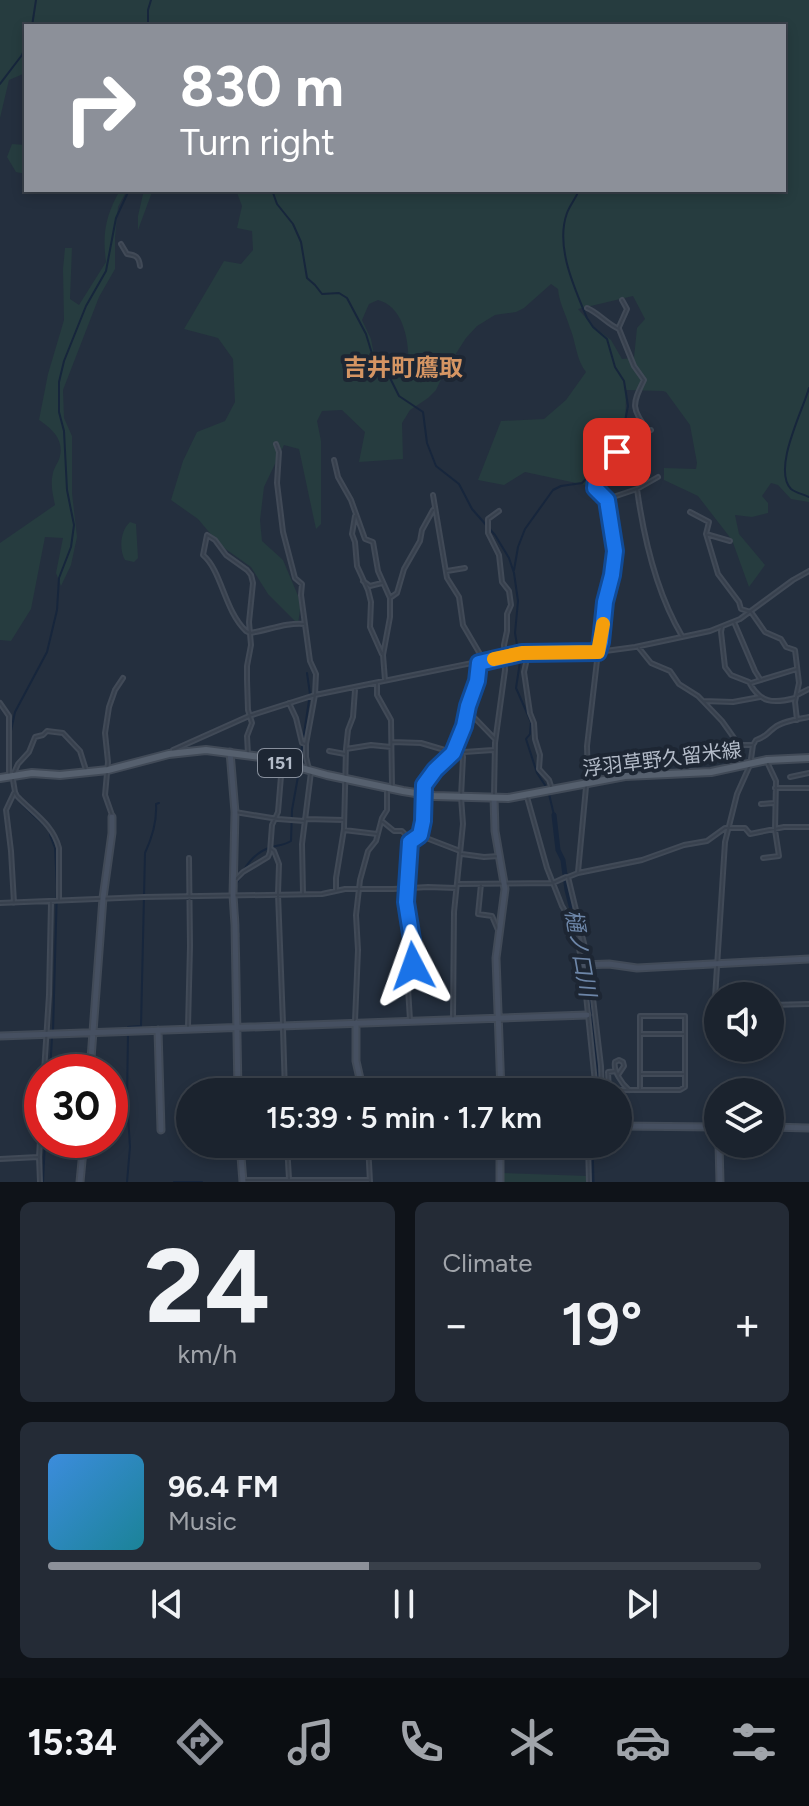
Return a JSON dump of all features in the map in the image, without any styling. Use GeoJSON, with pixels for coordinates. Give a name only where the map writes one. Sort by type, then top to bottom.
{"type":"FeatureCollection","features":[{"type":"Feature","properties":{"kind":"main road","name":"浮羽草野久留米線"},"geometry":{"type":"LineString","coordinates":[[0,778],[32,773],[60,775],[108,770],[195,750],[248,755],[424,795],[514,798],[637,775],[711,772],[767,760],[809,758]]}},
{"type":"Feature","properties":{"kind":"street"},"geometry":{"type":"LineString","coordinates":[[121,244],[127,254],[139,259],[140,266]]}},
{"type":"Feature","properties":{"kind":"street"},"geometry":{"type":"LineString","coordinates":[[619,329],[627,309],[622,300]]}},
{"type":"Feature","properties":{"kind":"street"},"geometry":{"type":"LineString","coordinates":[[587,308],[619,329],[634,366],[644,380],[635,401],[636,417],[649,430],[597,470]]}},
{"type":"Feature","properties":{"kind":"street"},"geometry":{"type":"LineString","coordinates":[[276,444],[283,532],[295,578],[302,584],[310,661],[316,674],[304,743],[310,771],[302,849],[303,894]]}},
{"type":"Feature","properties":{"kind":"street"},"geometry":{"type":"LineString","coordinates":[[334,460],[338,477],[351,500],[365,539],[375,542],[378,571],[390,598],[383,655],[385,681]]}},
{"type":"Feature","properties":{"kind":"street"},"geometry":{"type":"LineString","coordinates":[[578,873],[587,783],[587,746],[605,602],[615,551],[607,500],[595,488],[597,470],[592,460]]}},
{"type":"Feature","properties":{"kind":"street"},"geometry":{"type":"LineString","coordinates":[[610,498],[637,489],[658,477]]}},
{"type":"Feature","properties":{"kind":"street"},"geometry":{"type":"LineString","coordinates":[[637,489],[642,525],[659,588],[682,637]]}},
{"type":"Feature","properties":{"kind":"street"},"geometry":{"type":"LineString","coordinates":[[411,840],[420,835],[426,782],[454,750],[464,726],[479,663],[478,649],[463,625],[459,597],[449,584],[433,495]]}},
{"type":"Feature","properties":{"kind":"street"},"geometry":{"type":"LineString","coordinates":[[390,598],[397,593],[404,569],[434,509]]}},
{"type":"Feature","properties":{"kind":"street"},"geometry":{"type":"LineString","coordinates":[[499,511],[488,519],[488,533],[499,555],[502,582],[509,591],[511,605],[507,614],[504,681],[495,750],[494,824],[505,883],[496,958],[501,1078]]}},
{"type":"Feature","properties":{"kind":"street"},"geometry":{"type":"LineString","coordinates":[[690,512],[709,522],[706,534],[718,574],[741,609],[751,612],[765,632],[795,650],[799,683],[797,720]]}},
{"type":"Feature","properties":{"kind":"street"},"geometry":{"type":"LineString","coordinates":[[355,515],[352,534],[357,566],[371,602],[370,627],[383,655]]}},
{"type":"Feature","properties":{"kind":"street"},"geometry":{"type":"LineString","coordinates":[[706,534],[730,541]]}},
{"type":"Feature","properties":{"kind":"street"},"geometry":{"type":"LineString","coordinates":[[248,755],[247,736],[252,723],[247,680],[251,645],[250,633],[250,608],[253,592],[251,575],[207,535],[203,555],[211,563],[241,627],[250,633],[291,623],[305,624]]}},
{"type":"Feature","properties":{"kind":"street"},"geometry":{"type":"LineString","coordinates":[[446,572],[465,568]]}},
{"type":"Feature","properties":{"kind":"street"},"geometry":{"type":"LineString","coordinates":[[169,754],[249,716],[312,696],[522,653],[598,652],[638,647],[710,631],[751,612],[809,571]]}},
{"type":"Feature","properties":{"kind":"street"},"geometry":{"type":"LineString","coordinates":[[363,581],[370,586],[383,582]]}},
{"type":"Feature","properties":{"kind":"street"},"geometry":{"type":"LineString","coordinates":[[734,622],[760,679]]}},
{"type":"Feature","properties":{"kind":"street"},"geometry":{"type":"LineString","coordinates":[[723,626],[721,639],[725,667],[731,675],[751,683],[798,669]]}},
{"type":"Feature","properties":{"kind":"street"},"geometry":{"type":"LineString","coordinates":[[638,647],[651,663],[670,671],[679,684],[702,701],[722,721],[737,744],[753,745]]}},
{"type":"Feature","properties":{"kind":"street"},"geometry":{"type":"LineString","coordinates":[[528,653],[524,672],[530,713],[540,755],[539,769],[551,783],[550,791]]}},
{"type":"Feature","properties":{"kind":"street"},"geometry":{"type":"LineString","coordinates":[[91,1054],[103,898],[112,833],[112,810],[105,795],[108,770],[105,733],[109,707],[123,678]]}},
{"type":"Feature","properties":{"kind":"street"},"geometry":{"type":"LineString","coordinates":[[360,1078],[356,1061],[356,915],[368,851],[376,841],[387,810],[393,747],[391,720],[377,695],[378,683]]}},
{"type":"Feature","properties":{"kind":"street"},"geometry":{"type":"LineString","coordinates":[[751,683],[755,693],[777,702],[796,697],[809,689]]}},
{"type":"Feature","properties":{"kind":"street"},"geometry":{"type":"LineString","coordinates":[[336,891],[345,820],[346,749],[355,688]]}},
{"type":"Feature","properties":{"kind":"street"},"geometry":{"type":"LineString","coordinates":[[702,701],[733,702],[763,698]]}},
{"type":"Feature","properties":{"kind":"street"},"geometry":{"type":"LineString","coordinates":[[289,702],[304,743]]}},
{"type":"Feature","properties":{"kind":"street"},"geometry":{"type":"LineString","coordinates":[[0,703],[9,716],[8,766],[15,792],[48,825],[57,840],[59,901]]}},
{"type":"Feature","properties":{"kind":"street"},"geometry":{"type":"LineString","coordinates":[[467,710],[496,740]]}},
{"type":"Feature","properties":{"kind":"street"},"geometry":{"type":"LineString","coordinates":[[716,982],[725,842],[753,745],[756,740],[767,737],[774,727],[809,717]]}},
{"type":"Feature","properties":{"kind":"street"},"geometry":{"type":"LineString","coordinates":[[11,776],[29,752],[35,737],[47,731],[61,732],[80,751],[87,773]]}},
{"type":"Feature","properties":{"kind":"street"},"geometry":{"type":"LineString","coordinates":[[392,742],[421,743],[462,753],[495,750]]}},
{"type":"Feature","properties":{"kind":"street"},"geometry":{"type":"LineString","coordinates":[[346,749],[371,745],[393,747]]}},
{"type":"Feature","properties":{"kind":"street"},"geometry":{"type":"LineString","coordinates":[[329,751],[346,754]]}},
{"type":"Feature","properties":{"kind":"street"},"geometry":{"type":"LineString","coordinates":[[230,752],[235,812],[233,881],[238,1078]]}},
{"type":"Feature","properties":{"kind":"street"},"geometry":{"type":"LineString","coordinates":[[453,1019],[454,912],[463,824],[462,753]]}},
{"type":"Feature","properties":{"kind":"street"},"geometry":{"type":"LineString","coordinates":[[763,858],[779,856],[775,830],[776,781],[767,760]]}},
{"type":"Feature","properties":{"kind":"street"},"geometry":{"type":"LineString","coordinates":[[233,881],[268,857],[272,825],[278,812],[282,763]]}},
{"type":"Feature","properties":{"kind":"street"},"geometry":{"type":"LineString","coordinates":[[790,777],[809,773]]}},
{"type":"Feature","properties":{"kind":"street"},"geometry":{"type":"LineString","coordinates":[[775,788],[809,788]]}},
{"type":"Feature","properties":{"kind":"street"},"geometry":{"type":"LineString","coordinates":[[14,903],[6,810],[15,792]]}},
{"type":"Feature","properties":{"kind":"street"},"geometry":{"type":"LineString","coordinates":[[526,796],[541,851],[586,964],[587,1015],[595,1078]]}},
{"type":"Feature","properties":{"kind":"street"},"geometry":{"type":"LineString","coordinates":[[761,804],[775,803]]}},
{"type":"Feature","properties":{"kind":"street"},"geometry":{"type":"LineString","coordinates":[[235,812],[292,820],[345,820]]}},
{"type":"Feature","properties":{"kind":"street"},"geometry":{"type":"LineString","coordinates":[[381,821],[394,831],[402,831],[411,840]]}},
{"type":"Feature","properties":{"kind":"street"},"geometry":{"type":"LineString","coordinates":[[0,903],[322,894],[359,889],[481,883],[553,883],[578,873],[642,860],[681,846],[707,841],[728,828],[745,828],[750,834],[784,827],[809,827]]}},
{"type":"Feature","properties":{"kind":"street"},"geometry":{"type":"LineString","coordinates":[[344,830],[378,835]]}},
{"type":"Feature","properties":{"kind":"street"},"geometry":{"type":"LineString","coordinates":[[420,835],[460,852],[484,857],[500,855]]}},
{"type":"Feature","properties":{"kind":"street"},"geometry":{"type":"LineString","coordinates":[[410,1021],[408,988],[413,951],[406,888],[411,840]]}},
{"type":"Feature","properties":{"kind":"street"},"geometry":{"type":"LineString","coordinates":[[271,848],[279,861],[285,1078]]}},
{"type":"Feature","properties":{"kind":"street"},"geometry":{"type":"LineString","coordinates":[[188,1029],[189,858]]}},
{"type":"Feature","properties":{"kind":"street"},"geometry":{"type":"LineString","coordinates":[[567,877],[586,964],[601,1078]]}},
{"type":"Feature","properties":{"kind":"street"},"geometry":{"type":"LineString","coordinates":[[481,883],[478,914],[492,916],[499,931]]}},
{"type":"Feature","properties":{"kind":"street"},"geometry":{"type":"LineString","coordinates":[[45,1054],[51,902]]}},
{"type":"Feature","properties":{"kind":"street"},"geometry":{"type":"LineString","coordinates":[[586,964],[637,968],[809,959]]}},
{"type":"Feature","properties":{"kind":"street"},"geometry":{"type":"LineString","coordinates":[[784,1005],[809,1004]]}},
{"type":"Feature","properties":{"kind":"street"},"geometry":{"type":"LineString","coordinates":[[0,1036],[587,1015]]}},
{"type":"Feature","properties":{"kind":"street"},"geometry":{"type":"LineString","coordinates":[[632,1090],[640,1090],[683,1089],[685,1016],[640,1016],[640,1090]]}},
{"type":"Feature","properties":{"kind":"street"},"geometry":{"type":"LineString","coordinates":[[158,1030],[161,1130]]}},
{"type":"Feature","properties":{"kind":"street"},"geometry":{"type":"LineString","coordinates":[[640,1034],[685,1034]]}},
{"type":"Feature","properties":{"kind":"street"},"geometry":{"type":"LineString","coordinates":[[590,1036],[596,1035]]}},
{"type":"Feature","properties":{"kind":"street"},"geometry":{"type":"LineString","coordinates":[[593,1062],[600,1061]]}},
{"type":"Feature","properties":{"kind":"street"},"geometry":{"type":"LineString","coordinates":[[618,1075],[624,1067],[622,1061],[614,1065],[616,1071],[618,1075],[620,1078]]}},
{"type":"Feature","properties":{"kind":"street"},"geometry":{"type":"LineString","coordinates":[[608,1078],[608,1072],[616,1071]]}},
{"type":"Feature","properties":{"kind":"street"},"geometry":{"type":"LineString","coordinates":[[640,1074],[685,1074]]}},
{"type":"Feature","properties":{"kind":"street"},"geometry":{"type":"LineString","coordinates":[[632,1126],[704,1127]]}},
{"type":"Feature","properties":{"kind":"street"},"geometry":{"type":"LineString","coordinates":[[784,1127],[809,1128]]}},
{"type":"Feature","properties":{"kind":"street"},"geometry":{"type":"LineString","coordinates":[[0,1159],[24,1158]]}},
{"type":"Feature","properties":{"kind":"street"},"geometry":{"type":"LineString","coordinates":[[39,1158],[40,1182]]}},
{"type":"Feature","properties":{"kind":"street"},"geometry":{"type":"LineString","coordinates":[[80,1182],[82,1158]]}},
{"type":"Feature","properties":{"kind":"street"},"geometry":{"type":"LineString","coordinates":[[241,1158],[243,1181],[370,1181],[371,1158]]}},
{"type":"Feature","properties":{"kind":"street"},"geometry":{"type":"LineString","coordinates":[[288,1158],[289,1180]]}},
{"type":"Feature","properties":{"kind":"street"},"geometry":{"type":"LineString","coordinates":[[500,1158],[500,1182]]}},
{"type":"Feature","properties":{"kind":"street"},"geometry":{"type":"LineString","coordinates":[[588,1158],[589,1182]]}},
{"type":"Feature","properties":{"kind":"street"},"geometry":{"type":"LineString","coordinates":[[719,1158],[720,1182]]}},
{"type":"Feature","properties":{"kind":"green space"},"geometry":{"type":"Polygon","coordinates":[[[0,0],[809,0],[809,502],[791,499],[778,485],[771,483],[762,496],[768,503],[768,513],[752,517],[735,515],[739,534],[765,565],[749,587],[732,540],[698,496],[664,480],[664,468],[696,469],[697,463],[690,425],[663,391],[626,390],[625,438],[604,489],[525,472],[504,485],[478,480],[501,421],[544,419],[566,400],[586,372],[578,356],[558,289],[551,284],[524,308],[495,315],[477,326],[466,338],[436,390],[410,410],[402,423],[403,459],[359,462],[365,432],[342,410],[322,411],[317,421],[321,441],[321,524],[316,529],[299,449],[284,445],[264,487],[260,520],[262,541],[283,560],[301,603],[298,624],[268,594],[251,567],[220,545],[198,519],[171,500],[183,461],[197,432],[225,421],[235,402],[233,359],[218,338],[184,329],[224,261],[241,264],[253,250],[252,231],[237,228],[242,206],[237,192],[786,192],[786,24],[24,24],[24,76],[9,80],[0,118],[0,0]],[[633,296],[578,309],[611,340],[622,359],[634,358],[637,328],[645,319],[633,296]],[[378,300],[369,304],[362,320],[371,339],[377,371],[397,376],[408,369],[407,338],[400,319],[387,304],[378,300]]]}},
{"type":"Feature","properties":{"kind":"green space"},"geometry":{"type":"Polygon","coordinates":[[[12,144],[24,145],[24,174],[16,172],[7,157],[12,144]]]}},
{"type":"Feature","properties":{"kind":"green space"},"geometry":{"type":"Polygon","coordinates":[[[119,192],[126,192],[118,207],[115,269],[99,297],[63,390],[64,418],[72,436],[72,493],[77,537],[71,565],[61,586],[56,573],[63,538],[45,537],[31,609],[11,641],[0,640],[0,543],[55,505],[52,482],[60,456],[60,444],[52,430],[39,420],[48,374],[64,320],[65,248],[72,248],[70,299],[79,305],[106,262],[106,224],[119,192]]]}},
{"type":"Feature","properties":{"kind":"green space"},"geometry":{"type":"Polygon","coordinates":[[[144,192],[152,192],[138,230],[144,192]]]}},
{"type":"Feature","properties":{"kind":"green space"},"geometry":{"type":"Polygon","coordinates":[[[130,522],[136,524],[138,558],[134,562],[125,560],[121,546],[122,535],[130,522]]]}},
{"type":"Feature","properties":{"kind":"green space"},"geometry":{"type":"Polygon","coordinates":[[[502,1173],[588,1176],[588,1182],[502,1182],[502,1173]]]}},
{"type":"Feature","properties":{"kind":"waterway"},"geometry":{"type":"LineString","coordinates":[[32,24],[36,0]]}},
{"type":"Feature","properties":{"kind":"waterway"},"geometry":{"type":"LineString","coordinates":[[148,24],[151,0]]}},
{"type":"Feature","properties":{"kind":"waterway"},"geometry":{"type":"LineString","coordinates":[[0,84],[24,50]]}},
{"type":"Feature","properties":{"kind":"waterway"},"geometry":{"type":"LineString","coordinates":[[11,772],[11,731],[15,712],[47,652],[57,610],[59,578],[71,547],[74,525],[67,490],[59,382],[86,306],[106,271],[116,218],[128,192]]}},
{"type":"Feature","properties":{"kind":"waterway"},"geometry":{"type":"LineString","coordinates":[[273,192],[301,242],[307,278],[322,294],[339,293],[347,298],[381,370],[388,374],[399,396],[423,412],[427,443],[436,466],[459,484],[472,509],[495,535],[509,558],[518,601],[515,633],[520,662],[516,688],[531,722],[530,734],[526,739],[537,773],[547,788]]}},
{"type":"Feature","properties":{"kind":"waterway"},"geometry":{"type":"LineString","coordinates":[[514,570],[525,529],[553,490],[582,483],[605,459],[624,426],[628,406],[624,381],[615,367],[607,339],[587,318],[568,266],[564,226],[578,192]]}},
{"type":"Feature","properties":{"kind":"waterway"},"geometry":{"type":"LineString","coordinates":[[809,388],[791,439],[785,468],[791,489],[809,497]]}},
{"type":"Feature","properties":{"kind":"waterway"},"geometry":{"type":"LineString","coordinates":[[299,767],[310,694],[307,673]]}},
{"type":"Feature","properties":{"kind":"waterway"},"geometry":{"type":"LineString","coordinates":[[236,885],[254,857],[265,849],[291,841],[292,810],[299,771]]}},
{"type":"Feature","properties":{"kind":"waterway"},"geometry":{"type":"LineString","coordinates":[[12,779],[15,796],[50,831],[55,848],[57,887],[53,1031]]}},
{"type":"Feature","properties":{"kind":"waterway"},"geometry":{"type":"LineString","coordinates":[[549,794],[554,815]]}},
{"type":"Feature","properties":{"kind":"waterway"},"geometry":{"type":"LineString","coordinates":[[128,1028],[141,1026],[145,853],[154,829],[156,804],[159,803]]}},
{"type":"Feature","properties":{"kind":"waterway","name":"樋ノ口川"},"geometry":{"type":"LineString","coordinates":[[554,815],[558,850],[563,860],[567,890],[584,957],[598,1078]]}},
{"type":"Feature","properties":{"kind":"waterway"},"geometry":{"type":"LineString","coordinates":[[236,892],[239,932]]}},
{"type":"Feature","properties":{"kind":"waterway"},"geometry":{"type":"LineString","coordinates":[[239,938],[239,1004]]}},
{"type":"Feature","properties":{"kind":"waterway"},"geometry":{"type":"LineString","coordinates":[[127,1182],[130,1147],[128,1034]]}},
{"type":"Feature","properties":{"kind":"waterway"},"geometry":{"type":"LineString","coordinates":[[51,1054],[52,1037]]}},
{"type":"Feature","properties":{"kind":"waterway"},"geometry":{"type":"LineString","coordinates":[[43,1182],[44,1158]]}},
{"type":"Feature","properties":{"kind":"waterway","name":"樋ノ口川"},"geometry":{"type":"LineString","coordinates":[[591,1158],[592,1182]]}},
{"type":"Feature","properties":{"kind":"waterway"},"geometry":{"type":"LineString","coordinates":[[174,1182],[202,1182]]}},
{"type":"Feature","properties":{"kind":"slow traffic"},"geometry":{"type":"LineString","coordinates":[[494,659],[522,653],[598,652],[603,624]]}},
{"type":"Feature","properties":{"kind":"district","name":"吉井町鷹取"},"geometry":{"type":"Point","coordinates":[403,368]}},
{"type":"Feature","properties":{"kind":"route"},"geometry":{"type":"LineString","coordinates":[[413,966],[406,884],[410,842],[419,837],[423,821],[424,785],[453,753],[464,726],[479,663],[522,653],[598,652],[615,551],[607,500],[595,488],[595,483],[597,470],[617,452]]}}]}
